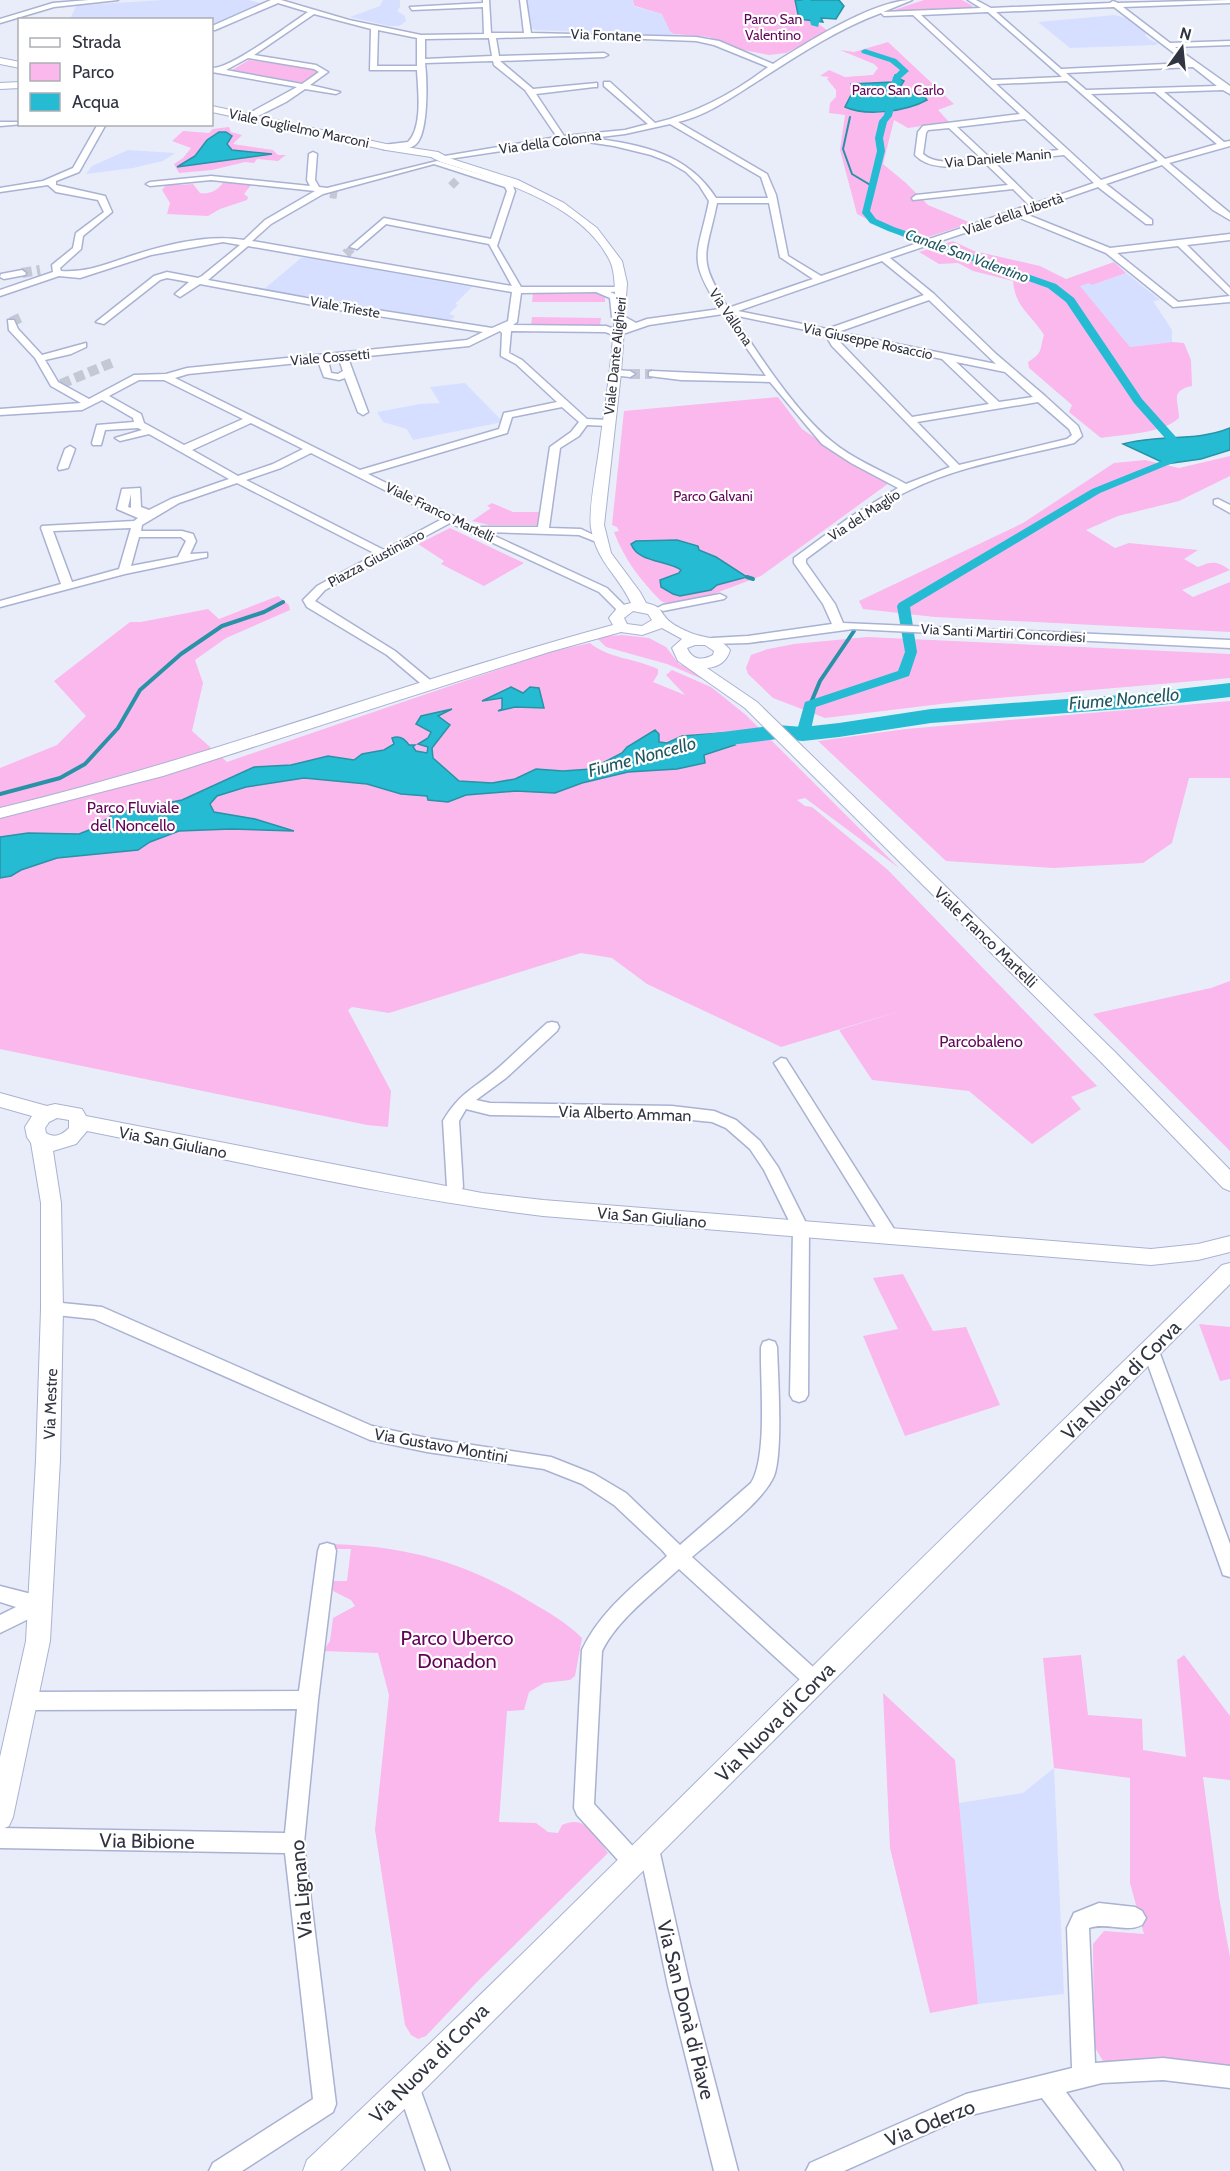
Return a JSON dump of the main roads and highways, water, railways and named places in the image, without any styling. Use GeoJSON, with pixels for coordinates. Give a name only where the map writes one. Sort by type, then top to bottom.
{"type":"FeatureCollection","features":[{"type":"Feature","properties":{"kind":"main road"},"geometry":{"type":"LineString","coordinates":[[0,61],[18,65]]}},
{"type":"Feature","properties":{"kind":"main road"},"geometry":{"type":"LineString","coordinates":[[0,86],[18,85]]}},
{"type":"Feature","properties":{"kind":"main road","name":"Viale Guglielmo Marconi"},"geometry":{"type":"LineString","coordinates":[[213,109],[386,147],[417,156]]}},
{"type":"Feature","properties":{"kind":"main road"},"geometry":{"type":"LineString","coordinates":[[417,156],[440,161]]}},
{"type":"Feature","properties":{"kind":"main road"},"geometry":{"type":"LineString","coordinates":[[417,156],[440,161]]}},
{"type":"Feature","properties":{"kind":"main road","name":"Viale Dante Alighieri"},"geometry":{"type":"LineString","coordinates":[[440,161],[476,170],[531,190],[568,210],[593,230],[616,261],[621,290],[620,312],[597,525],[604,553],[633,592],[640,607]]}},
{"type":"Feature","properties":{"kind":"main road"},"geometry":{"type":"LineString","coordinates":[[0,813],[62,799],[176,767],[521,654],[622,627],[616,618],[623,610],[640,607]]}},
{"type":"Feature","properties":{"kind":"main road","name":"Viale Franco Martelli"},"geometry":{"type":"LineString","coordinates":[[640,607],[655,611],[660,617],[662,614],[687,644]]}},
{"type":"Feature","properties":{"kind":"main road"},"geometry":{"type":"LineString","coordinates":[[644,631],[655,627],[662,614]]}},
{"type":"Feature","properties":{"kind":"main road","name":"Viale Franco Martelli"},"geometry":{"type":"LineString","coordinates":[[622,627],[717,652],[751,705]]}},
{"type":"Feature","properties":{"kind":"main road","name":"Viale Franco Martelli"},"geometry":{"type":"LineString","coordinates":[[687,644],[681,656],[751,705],[1108,1058],[1224,1178],[1230,1191]]}},
{"type":"Feature","properties":{"kind":"main road"},"geometry":{"type":"LineString","coordinates":[[693,663],[706,664],[717,652]]}},
{"type":"Feature","properties":{"kind":"main road"},"geometry":{"type":"LineString","coordinates":[[0,1100],[42,1127],[54,1143],[74,1136],[78,1132],[80,1122]]}},
{"type":"Feature","properties":{"kind":"main road"},"geometry":{"type":"LineString","coordinates":[[0,1112],[42,1127]]}},
{"type":"Feature","properties":{"kind":"main road","name":"Via San Giuliano"},"geometry":{"type":"LineString","coordinates":[[42,1127],[69,1112],[75,1114],[80,1122],[451,1196],[543,1208],[1151,1257],[1198,1252],[1230,1244]]}},
{"type":"Feature","properties":{"kind":"main road","name":"Via Mestre"},"geometry":{"type":"LineString","coordinates":[[0,1817],[27,1701],[38,1641],[48,1460],[52,1309],[51,1203],[42,1127]]}},
{"type":"Feature","properties":{"kind":"main road","name":"Via Mestre"},"geometry":{"type":"LineString","coordinates":[[51,1203],[57,1151],[62,1142]]}},
{"type":"Feature","properties":{"kind":"main road","name":"Via Nuova di Corva"},"geometry":{"type":"LineString","coordinates":[[318,2171],[408,2086],[1230,1271]]}},
{"type":"Feature","properties":{"kind":"water"},"geometry":{"type":"Polygon","coordinates":[[[795,0],[839,0],[844,6],[836,19],[821,18],[823,22],[799,19],[795,0]]]}},
{"type":"Feature","properties":{"kind":"water"},"geometry":{"type":"Polygon","coordinates":[[[906,72],[898,78],[904,81],[900,87],[923,95],[927,100],[909,107],[887,111],[864,112],[845,107],[853,91],[851,84],[893,82],[895,75],[906,72]]]}},
{"type":"Feature","properties":{"kind":"water"},"geometry":{"type":"Polygon","coordinates":[[[219,132],[226,132],[232,136],[227,144],[232,150],[272,154],[177,167],[195,156],[207,140],[219,132]]]}},
{"type":"Feature","properties":{"kind":"water"},"geometry":{"type":"Polygon","coordinates":[[[1230,428],[1230,450],[1201,459],[1166,464],[1123,444],[1150,439],[1204,435],[1230,428]]]}},
{"type":"Feature","properties":{"kind":"water"},"geometry":{"type":"Polygon","coordinates":[[[677,540],[698,546],[699,550],[716,557],[747,577],[717,585],[711,590],[680,596],[673,594],[661,587],[660,580],[679,573],[681,570],[640,555],[631,544],[636,541],[677,540]]]}},
{"type":"Feature","properties":{"kind":"water"},"geometry":{"type":"Polygon","coordinates":[[[511,687],[523,693],[530,687],[539,688],[544,708],[515,707],[498,711],[502,709],[502,698],[482,701],[511,687]]]}},
{"type":"Feature","properties":{"kind":"water"},"geometry":{"type":"Polygon","coordinates":[[[452,709],[438,716],[450,725],[432,748],[433,758],[459,781],[492,783],[515,779],[536,769],[563,771],[591,769],[622,753],[627,747],[655,730],[659,734],[659,742],[667,743],[682,736],[722,733],[735,745],[704,755],[705,763],[677,769],[628,772],[582,783],[555,793],[516,791],[466,795],[448,802],[428,800],[427,796],[401,794],[367,784],[304,778],[246,787],[217,796],[210,804],[214,812],[255,819],[294,831],[231,829],[179,831],[150,842],[138,850],[57,858],[0,878],[0,837],[28,833],[79,834],[94,828],[115,813],[182,800],[254,767],[291,765],[328,756],[354,760],[362,754],[384,750],[394,744],[392,738],[395,737],[402,738],[409,745],[415,745],[413,747],[416,751],[427,753],[428,747],[418,744],[428,738],[431,732],[416,724],[421,716],[452,709]]]}},
{"type":"Feature","properties":{"kind":"waterway","name":"Canale San Valentino"},"geometry":{"type":"LineString","coordinates":[[806,0],[817,14],[814,20],[815,25]]}},
{"type":"Feature","properties":{"kind":"waterway","name":"Canale San Valentino"},"geometry":{"type":"LineString","coordinates":[[865,51],[893,60],[905,71],[897,77],[888,116],[883,121],[879,138],[881,151],[865,211],[873,221],[891,229],[1052,286],[1070,300],[1138,401],[1184,452]]}},
{"type":"Feature","properties":{"kind":"waterway"},"geometry":{"type":"LineString","coordinates":[[850,117],[843,149],[852,174],[872,186]]}},
{"type":"Feature","properties":{"kind":"waterway","name":"Canale San Valentino"},"geometry":{"type":"LineString","coordinates":[[803,734],[810,705],[904,673],[911,652],[903,606],[1096,491],[1186,455]]}},
{"type":"Feature","properties":{"kind":"waterway"},"geometry":{"type":"LineString","coordinates":[[747,577],[753,579]]}},
{"type":"Feature","properties":{"kind":"waterway"},"geometry":{"type":"LineString","coordinates":[[0,794],[60,778],[85,764],[118,728],[140,690],[181,654],[222,626],[264,612],[283,602]]}},
{"type":"Feature","properties":{"kind":"waterway"},"geometry":{"type":"LineString","coordinates":[[810,705],[820,681],[854,631]]}},
{"type":"Feature","properties":{"kind":"waterway","name":"Fiume Noncello"},"geometry":{"type":"LineString","coordinates":[[691,743],[777,732],[803,734],[839,730],[931,716],[1135,701],[1230,690]]}},
{"type":"Feature","properties":{"kind":"tunnel"},"geometry":{"type":"LineString","coordinates":[[451,186],[458,179]]}},
{"type":"Feature","properties":{"kind":"tunnel"},"geometry":{"type":"LineString","coordinates":[[330,194],[337,195]]}},
{"type":"Feature","properties":{"kind":"tunnel"},"geometry":{"type":"LineString","coordinates":[[348,252],[346,254],[354,247]]}},
{"type":"Feature","properties":{"kind":"tunnel"},"geometry":{"type":"LineString","coordinates":[[22,273],[40,270]]}},
{"type":"Feature","properties":{"kind":"tunnel"},"geometry":{"type":"LineString","coordinates":[[11,322],[24,316]]}},
{"type":"Feature","properties":{"kind":"tunnel"},"geometry":{"type":"LineString","coordinates":[[61,384],[116,361]]}},
{"type":"Feature","properties":{"kind":"tunnel"},"geometry":{"type":"LineString","coordinates":[[630,374],[652,374]]}},
{"type":"Feature","properties":{"kind":"park label","name":"Parco San Valentino"},"geometry":{"type":"Point","coordinates":[773,28]}},
{"type":"Feature","properties":{"kind":"park label","name":"Parco San Carlo"},"geometry":{"type":"Point","coordinates":[898,90]}},
{"type":"Feature","properties":{"kind":"park label","name":"Parco Galvani"},"geometry":{"type":"Point","coordinates":[713,496]}},
{"type":"Feature","properties":{"kind":"park label","name":"Parco Fluviale del Noncello"},"geometry":{"type":"Point","coordinates":[133,816]}},
{"type":"Feature","properties":{"kind":"park label","name":"Parcobaleno"},"geometry":{"type":"Point","coordinates":[981,1041]}},
{"type":"Feature","properties":{"kind":"park label","name":"Parco Uberco Donadon"},"geometry":{"type":"Point","coordinates":[457,1650]}}]}
